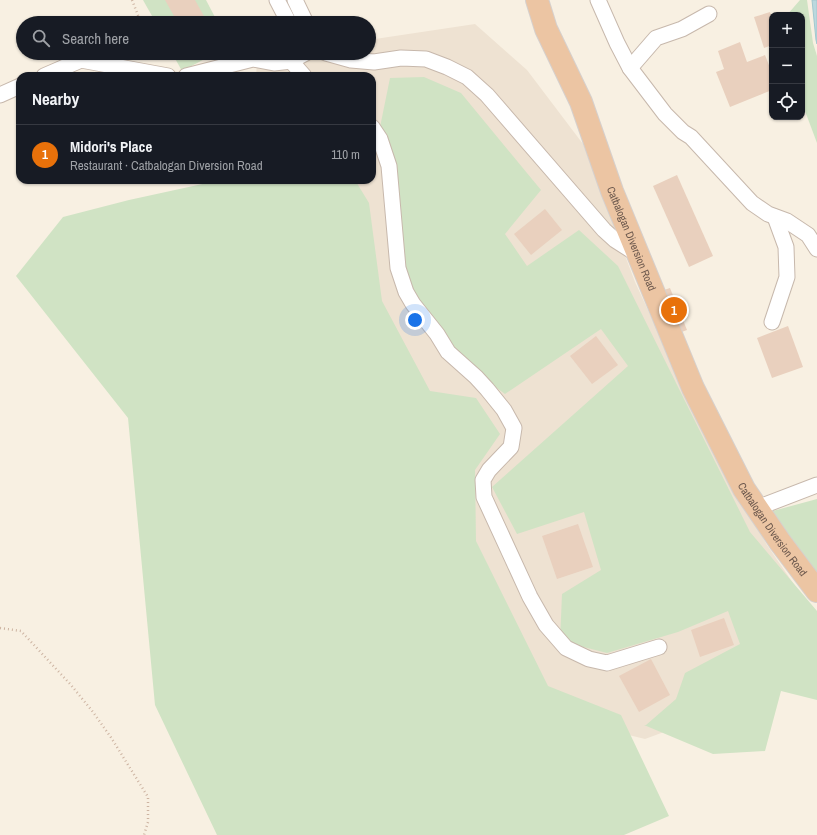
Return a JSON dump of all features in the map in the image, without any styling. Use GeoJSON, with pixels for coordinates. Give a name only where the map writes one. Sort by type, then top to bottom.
{"type":"FeatureCollection","features":[{"type":"Feature","properties":{"kind":"highway","name":"Catbalogan Diversion Road"},"geometry":{"type":"LineString","coordinates":[[537,0],[546,29],[581,102],[612,191],[693,388],[744,489],[817,591]]}},
{"type":"Feature","properties":{"kind":"street"},"geometry":{"type":"LineString","coordinates":[[277,0],[285,16]]}},
{"type":"Feature","properties":{"kind":"street"},"geometry":{"type":"LineString","coordinates":[[296,0],[303,16]]}},
{"type":"Feature","properties":{"kind":"street"},"geometry":{"type":"LineString","coordinates":[[598,0],[630,68],[665,114],[683,132],[691,137],[752,203],[768,214],[787,221],[808,235],[817,249]]}},
{"type":"Feature","properties":{"kind":"street"},"geometry":{"type":"LineString","coordinates":[[630,68],[656,38],[682,29],[709,14]]}},
{"type":"Feature","properties":{"kind":"street"},"geometry":{"type":"LineString","coordinates":[[351,60],[374,62],[401,58],[426,59],[467,77],[487,95],[604,230],[616,240],[638,254]]}},
{"type":"Feature","properties":{"kind":"street"},"geometry":{"type":"LineString","coordinates":[[53,72],[81,60],[146,72]]}},
{"type":"Feature","properties":{"kind":"street"},"geometry":{"type":"LineString","coordinates":[[202,72],[249,60]]}},
{"type":"Feature","properties":{"kind":"street"},"geometry":{"type":"LineString","coordinates":[[258,60],[274,63],[290,61],[300,72]]}},
{"type":"Feature","properties":{"kind":"street"},"geometry":{"type":"LineString","coordinates":[[0,95],[16,88]]}},
{"type":"Feature","properties":{"kind":"street"},"geometry":{"type":"LineString","coordinates":[[376,134],[380,139],[389,166],[398,268],[406,292],[413,304],[437,334],[448,352],[483,385],[504,410],[514,428],[511,447],[488,470],[483,480],[484,497],[530,597],[546,625],[566,648],[589,659],[607,663],[659,647]]}},
{"type":"Feature","properties":{"kind":"street"},"geometry":{"type":"LineString","coordinates":[[772,322],[786,277],[786,247],[775,217]]}},
{"type":"Feature","properties":{"kind":"street"},"geometry":{"type":"LineString","coordinates":[[757,508],[817,485]]}},
{"type":"Feature","properties":{"kind":"path"},"geometry":{"type":"LineString","coordinates":[[132,0],[139,16]]}},
{"type":"Feature","properties":{"kind":"path"},"geometry":{"type":"LineString","coordinates":[[0,628],[20,631],[71,685],[112,739],[148,797],[148,822],[144,835]]}},
{"type":"Feature","properties":{"kind":"shaded area"},"geometry":{"type":"Polygon","coordinates":[[[475,24],[527,70],[583,144],[635,282],[703,429],[767,545],[817,618],[772,692],[645,739],[519,708],[248,184],[376,184],[376,72],[256,72],[257,63],[261,60],[376,60],[376,39],[475,24]]]}},
{"type":"Feature","properties":{"kind":"green space"},"geometry":{"type":"Polygon","coordinates":[[[143,0],[206,0],[214,16],[152,16],[143,0]]]}},
{"type":"Feature","properties":{"kind":"green space"},"geometry":{"type":"Polygon","coordinates":[[[800,0],[807,0],[813,43],[817,56],[817,143],[805,111],[805,12],[790,12],[800,0]]]}},
{"type":"Feature","properties":{"kind":"green space"},"geometry":{"type":"Polygon","coordinates":[[[176,60],[203,60],[182,71],[176,60]]]}},
{"type":"Feature","properties":{"kind":"green space"},"geometry":{"type":"Polygon","coordinates":[[[424,77],[461,93],[541,190],[505,234],[527,266],[579,230],[618,266],[750,532],[817,611],[817,700],[781,691],[765,751],[713,754],[644,725],[646,725],[676,699],[685,673],[740,644],[728,611],[678,632],[607,653],[560,641],[562,594],[601,570],[584,512],[517,534],[492,487],[628,366],[601,329],[505,394],[453,356],[419,301],[402,268],[401,209],[379,132],[390,78],[424,77]]]}},
{"type":"Feature","properties":{"kind":"green space"},"geometry":{"type":"Polygon","coordinates":[[[202,184],[357,184],[369,203],[382,301],[430,391],[476,398],[500,434],[475,470],[476,541],[548,686],[621,715],[669,816],[624,835],[217,835],[155,705],[128,418],[16,276],[63,217],[129,200],[202,184]]]}},
{"type":"Feature","properties":{"kind":"green space"},"geometry":{"type":"Polygon","coordinates":[[[817,499],[817,575],[769,512],[817,499]]]}},
{"type":"Feature","properties":{"kind":"water"},"geometry":{"type":"Polygon","coordinates":[[[812,0],[817,0],[817,44],[816,40],[812,0]]]}},
{"type":"Feature","properties":{"kind":"building"},"geometry":{"type":"Polygon","coordinates":[[[165,0],[195,0],[204,16],[174,16],[165,0]]]}},
{"type":"Feature","properties":{"kind":"building"},"geometry":{"type":"Polygon","coordinates":[[[769,12],[769,46],[764,48],[754,17],[769,12]]]}},
{"type":"Feature","properties":{"kind":"building"},"geometry":{"type":"Polygon","coordinates":[[[740,42],[747,62],[765,55],[769,65],[769,91],[730,107],[716,72],[724,69],[718,51],[740,42]]]}},
{"type":"Feature","properties":{"kind":"building"},"geometry":{"type":"Polygon","coordinates":[[[677,175],[713,256],[689,267],[653,186],[677,175]]]}},
{"type":"Feature","properties":{"kind":"building"},"geometry":{"type":"Polygon","coordinates":[[[545,209],[562,230],[531,255],[514,234],[545,209]]]}},
{"type":"Feature","properties":{"kind":"building"},"geometry":{"type":"Polygon","coordinates":[[[670,288],[687,330],[679,333],[661,291],[670,288]]]}},
{"type":"Feature","properties":{"kind":"building"},"geometry":{"type":"Polygon","coordinates":[[[788,326],[803,367],[772,378],[757,338],[788,326]]]}},
{"type":"Feature","properties":{"kind":"building"},"geometry":{"type":"Polygon","coordinates":[[[596,336],[618,365],[592,384],[570,356],[596,336]]]}},
{"type":"Feature","properties":{"kind":"building"},"geometry":{"type":"Polygon","coordinates":[[[578,524],[593,567],[557,579],[542,536],[578,524]]]}},
{"type":"Feature","properties":{"kind":"building"},"geometry":{"type":"Polygon","coordinates":[[[724,618],[734,645],[700,657],[691,630],[724,618]]]}},
{"type":"Feature","properties":{"kind":"building"},"geometry":{"type":"Polygon","coordinates":[[[651,659],[670,695],[639,712],[619,676],[651,659]]]}},
{"type":"Feature","properties":{"kind":"place","name":"Midori's Place"},"geometry":{"type":"Point","coordinates":[674,310]}}]}
